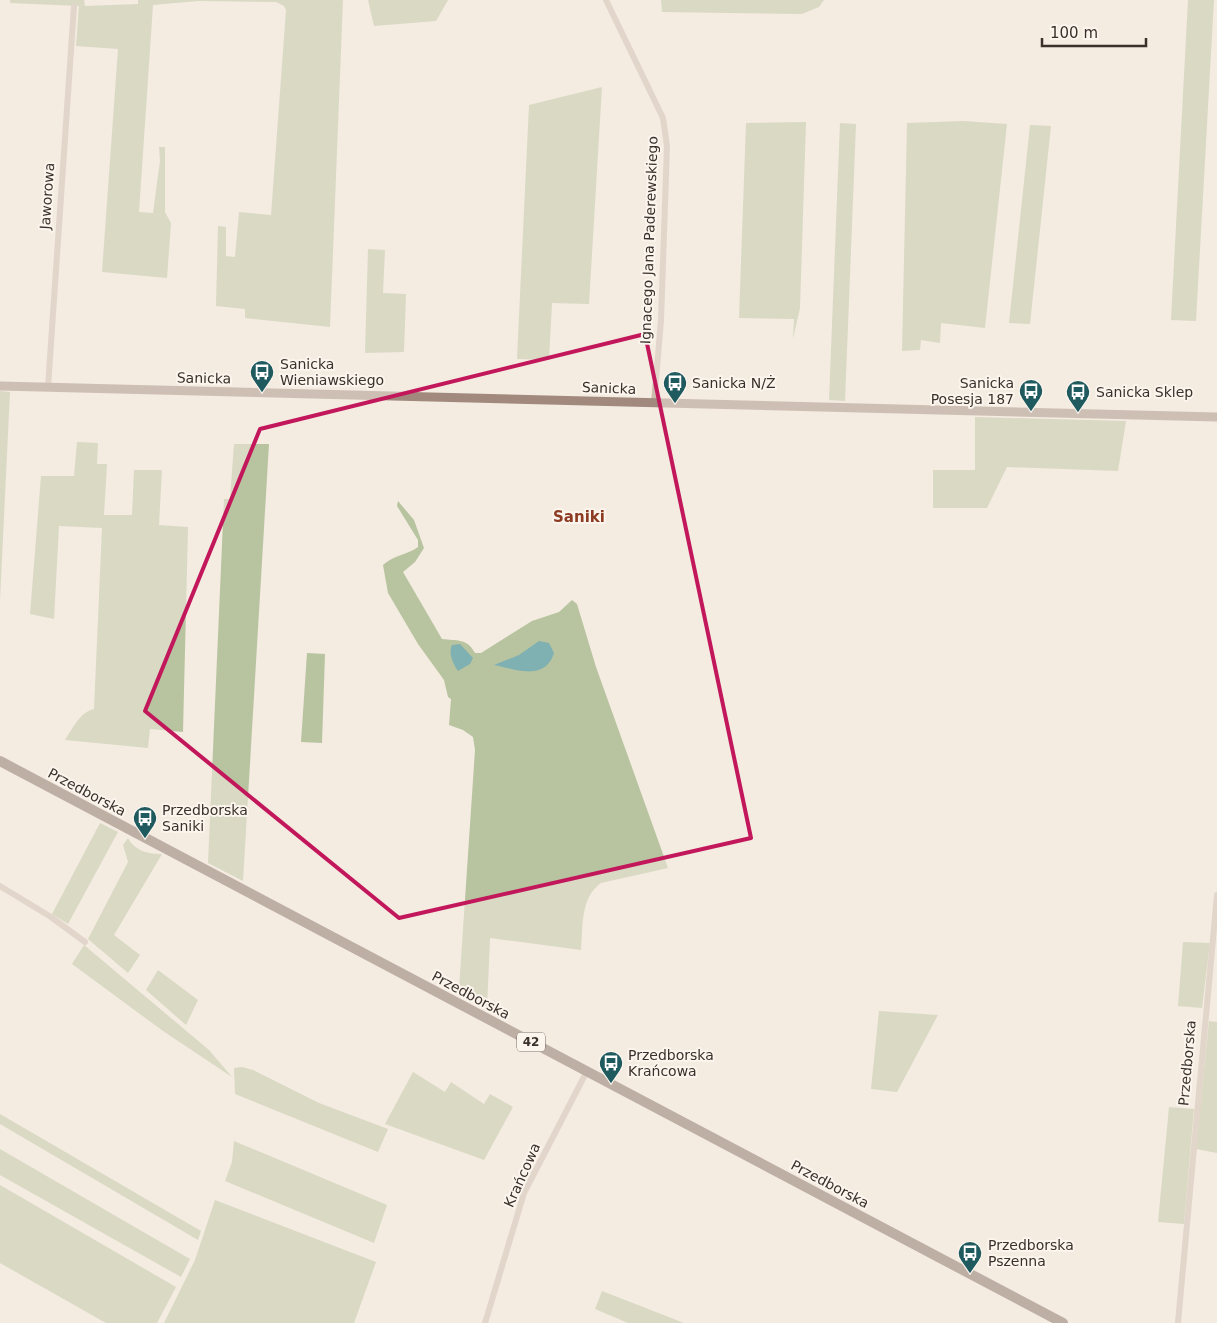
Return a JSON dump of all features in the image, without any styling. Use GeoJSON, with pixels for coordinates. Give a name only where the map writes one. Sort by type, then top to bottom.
{"type":"FeatureCollection","features":[{"type":"Feature","properties":{"kind":"main road","name":"Przedborska"},"geometry":{"type":"LineString","coordinates":[[0,761],[1063,1323]]}},
{"type":"Feature","properties":{"kind":"street","name":"Ignacego Jana Paderewskiego"},"geometry":{"type":"LineString","coordinates":[[606,0],[663,118],[667,146],[661,320],[654,403]]}},
{"type":"Feature","properties":{"kind":"street","name":"Jaworowa"},"geometry":{"type":"LineString","coordinates":[[48,387],[74,6]]}},
{"type":"Feature","properties":{"kind":"street","name":"Sanicka"},"geometry":{"type":"LineString","coordinates":[[0,386],[1217,417]]}},
{"type":"Feature","properties":{"kind":"street"},"geometry":{"type":"LineString","coordinates":[[0,886],[51,917],[85,942]]}},
{"type":"Feature","properties":{"kind":"street","name":"Przedborska"},"geometry":{"type":"LineString","coordinates":[[1178,1323],[1217,895]]}},
{"type":"Feature","properties":{"kind":"street","name":"Krańcowa"},"geometry":{"type":"LineString","coordinates":[[485,1323],[524,1192],[586,1071]]}},
{"type":"Feature","properties":{"kind":"highlighted area"},"geometry":{"type":"Polygon","coordinates":[[[645,334],[751,838],[399,918],[145,711],[260,429],[645,334]]]}},
{"type":"Feature","properties":{"kind":"green space"},"geometry":{"type":"Polygon","coordinates":[[[10,0],[84,0],[85,6],[138,4],[138,0],[343,0],[330,327],[245,318],[245,309],[216,306],[218,226],[226,227],[226,256],[235,257],[239,212],[271,215],[286,10],[284,6],[276,2],[198,1],[153,5],[139,212],[153,213],[160,161],[159,147],[165,147],[165,212],[171,223],[167,278],[102,272],[118,49],[76,46],[79,6],[10,3],[10,0]]]}},
{"type":"Feature","properties":{"kind":"green space"},"geometry":{"type":"Polygon","coordinates":[[[368,0],[448,0],[436,21],[374,26],[368,0]]]}},
{"type":"Feature","properties":{"kind":"green space"},"geometry":{"type":"Polygon","coordinates":[[[661,0],[824,0],[819,7],[802,14],[662,12],[661,0]]]}},
{"type":"Feature","properties":{"kind":"green space"},"geometry":{"type":"Polygon","coordinates":[[[1188,0],[1214,0],[1196,321],[1171,320],[1188,0]]]}},
{"type":"Feature","properties":{"kind":"green space"},"geometry":{"type":"Polygon","coordinates":[[[602,87],[589,304],[552,303],[549,360],[517,359],[529,105],[602,87]]]}},
{"type":"Feature","properties":{"kind":"green space"},"geometry":{"type":"Polygon","coordinates":[[[963,121],[1007,124],[985,328],[941,323],[940,343],[921,340],[920,350],[902,351],[907,123],[963,121]]]}},
{"type":"Feature","properties":{"kind":"green space"},"geometry":{"type":"Polygon","coordinates":[[[806,122],[800,308],[793,339],[794,319],[739,318],[746,123],[806,122]]]}},
{"type":"Feature","properties":{"kind":"green space"},"geometry":{"type":"Polygon","coordinates":[[[840,123],[856,124],[845,401],[829,400],[840,123]]]}},
{"type":"Feature","properties":{"kind":"green space"},"geometry":{"type":"Polygon","coordinates":[[[1030,125],[1051,126],[1030,324],[1009,323],[1030,125]]]}},
{"type":"Feature","properties":{"kind":"green space"},"geometry":{"type":"Polygon","coordinates":[[[368,249],[385,250],[383,293],[406,294],[404,352],[365,353],[368,249]]]}},
{"type":"Feature","properties":{"kind":"green space"},"geometry":{"type":"Polygon","coordinates":[[[0,391],[10,392],[0,600],[0,391]]]}},
{"type":"Feature","properties":{"kind":"green space"},"geometry":{"type":"Polygon","coordinates":[[[975,417],[1126,421],[1118,471],[1007,467],[987,508],[933,508],[933,470],[975,470],[975,417]]]}},
{"type":"Feature","properties":{"kind":"green space"},"geometry":{"type":"Polygon","coordinates":[[[77,442],[98,443],[97,464],[107,464],[104,515],[132,515],[134,470],[162,470],[159,525],[188,527],[183,732],[150,729],[148,748],[65,740],[81,717],[94,709],[102,528],[59,526],[54,619],[30,614],[41,476],[74,476],[77,442]]]}},
{"type":"Feature","properties":{"kind":"green space"},"geometry":{"type":"Polygon","coordinates":[[[234,444],[269,444],[243,881],[208,863],[224,499],[230,499],[234,444]]]}},
{"type":"Feature","properties":{"kind":"green space"},"geometry":{"type":"Polygon","coordinates":[[[398,501],[414,520],[424,548],[415,562],[403,572],[442,639],[457,640],[469,645],[475,653],[481,653],[532,621],[559,612],[572,600],[577,604],[596,667],[668,868],[601,883],[594,889],[589,897],[584,914],[581,950],[490,938],[487,1009],[459,989],[475,750],[473,737],[463,730],[449,725],[451,699],[448,697],[444,680],[418,644],[388,593],[383,565],[418,547],[418,540],[397,506],[398,501]]]}},
{"type":"Feature","properties":{"kind":"green space"},"geometry":{"type":"Polygon","coordinates":[[[307,653],[325,654],[322,743],[301,742],[307,653]]]}},
{"type":"Feature","properties":{"kind":"green space"},"geometry":{"type":"Polygon","coordinates":[[[100,823],[118,832],[68,924],[52,914],[100,823]]]}},
{"type":"Feature","properties":{"kind":"green space"},"geometry":{"type":"Polygon","coordinates":[[[128,838],[134,846],[142,851],[162,854],[114,935],[140,955],[128,973],[88,939],[128,862],[123,845],[128,838]]]}},
{"type":"Feature","properties":{"kind":"green space"},"geometry":{"type":"Polygon","coordinates":[[[1183,942],[1210,943],[1202,1008],[1178,1006],[1183,942]]]}},
{"type":"Feature","properties":{"kind":"green space"},"geometry":{"type":"Polygon","coordinates":[[[84,945],[209,1050],[232,1077],[163,1031],[72,964],[84,945]]]}},
{"type":"Feature","properties":{"kind":"green space"},"geometry":{"type":"Polygon","coordinates":[[[158,970],[198,1000],[186,1025],[146,990],[158,970]]]}},
{"type":"Feature","properties":{"kind":"green space"},"geometry":{"type":"Polygon","coordinates":[[[879,1011],[938,1015],[897,1092],[871,1089],[879,1011]]]}},
{"type":"Feature","properties":{"kind":"green space"},"geometry":{"type":"Polygon","coordinates":[[[1209,1021],[1217,1022],[1217,1153],[1196,1149],[1209,1021]]]}},
{"type":"Feature","properties":{"kind":"green space"},"geometry":{"type":"Polygon","coordinates":[[[242,1067],[253,1070],[319,1103],[388,1129],[378,1152],[235,1094],[234,1068],[242,1067]]]}},
{"type":"Feature","properties":{"kind":"green space"},"geometry":{"type":"Polygon","coordinates":[[[413,1072],[445,1092],[451,1082],[484,1104],[490,1094],[513,1107],[484,1160],[385,1124],[413,1072]]]}},
{"type":"Feature","properties":{"kind":"green space"},"geometry":{"type":"Polygon","coordinates":[[[1169,1107],[1194,1109],[1184,1224],[1158,1222],[1169,1107]]]}},
{"type":"Feature","properties":{"kind":"green space"},"geometry":{"type":"Polygon","coordinates":[[[0,1114],[201,1231],[198,1240],[0,1124],[0,1114]]]}},
{"type":"Feature","properties":{"kind":"green space"},"geometry":{"type":"Polygon","coordinates":[[[234,1141],[387,1205],[374,1243],[225,1181],[232,1162],[234,1141]]]}},
{"type":"Feature","properties":{"kind":"green space"},"geometry":{"type":"Polygon","coordinates":[[[0,1149],[190,1259],[181,1277],[0,1175],[0,1149]]]}},
{"type":"Feature","properties":{"kind":"green space"},"geometry":{"type":"Polygon","coordinates":[[[0,1185],[176,1287],[157,1323],[106,1323],[0,1263],[0,1185]]]}},
{"type":"Feature","properties":{"kind":"green space"},"geometry":{"type":"Polygon","coordinates":[[[215,1200],[376,1262],[354,1323],[164,1323],[195,1260],[215,1200]]]}},
{"type":"Feature","properties":{"kind":"green space"},"geometry":{"type":"Polygon","coordinates":[[[602,1291],[684,1323],[628,1323],[595,1309],[602,1291]]]}},
{"type":"Feature","properties":{"kind":"water"},"geometry":{"type":"Polygon","coordinates":[[[539,641],[549,643],[554,653],[550,662],[544,668],[536,671],[519,671],[494,665],[519,655],[539,641]]]}},
{"type":"Feature","properties":{"kind":"water"},"geometry":{"type":"Polygon","coordinates":[[[460,644],[473,658],[470,664],[458,671],[453,662],[451,648],[452,645],[460,644]]]}},
{"type":"Feature","properties":{"kind":"place","name":"Sanicka Wieniawskiego"},"geometry":{"type":"Point","coordinates":[262,393]}},
{"type":"Feature","properties":{"kind":"place","name":"Sanicka N/Ż"},"geometry":{"type":"Point","coordinates":[675,404]}},
{"type":"Feature","properties":{"kind":"place","name":"Sanicka Posesja 187"},"geometry":{"type":"Point","coordinates":[1031,412]}},
{"type":"Feature","properties":{"kind":"place","name":"Sanicka Sklep"},"geometry":{"type":"Point","coordinates":[1078,413]}},
{"type":"Feature","properties":{"kind":"place","name":"Przedborska Saniki"},"geometry":{"type":"Point","coordinates":[145,839]}},
{"type":"Feature","properties":{"kind":"place","name":"Przedborska Krańcowa"},"geometry":{"type":"Point","coordinates":[611,1084]}},
{"type":"Feature","properties":{"kind":"place","name":"Przedborska Pszenna"},"geometry":{"type":"Point","coordinates":[970,1274]}},
{"type":"Feature","properties":{"kind":"district","name":"Saniki"},"geometry":{"type":"Point","coordinates":[579,517]}}]}
